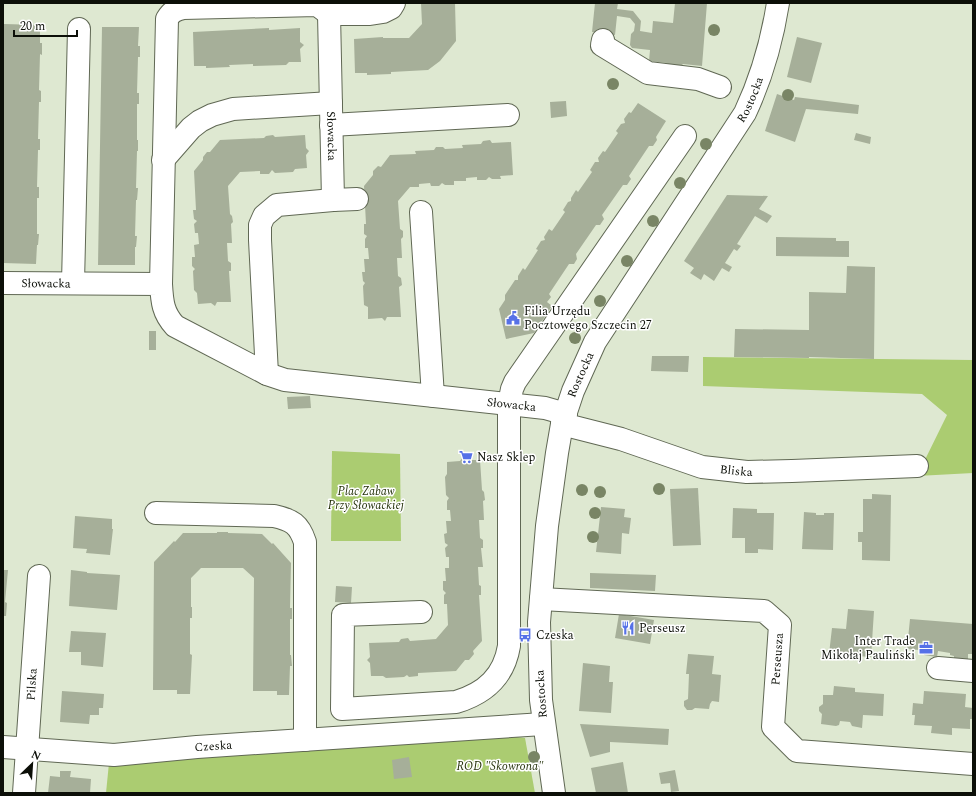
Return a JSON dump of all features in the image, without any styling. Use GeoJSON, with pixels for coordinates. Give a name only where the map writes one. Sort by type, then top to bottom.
{"type":"FeatureCollection","features":[{"type":"Feature","properties":{"kind":"street"},"geometry":{"type":"LineString","coordinates":[[163,160],[167,19],[171,13],[183,8],[317,5],[329,14],[383,12],[391,8],[394,3]]}},
{"type":"Feature","properties":{"kind":"street","name":"Rostocka"},"geometry":{"type":"LineString","coordinates":[[554,793],[543,724],[539,675],[539,622],[553,482],[564,419],[580,374],[595,342],[745,113],[755,91],[765,62],[778,3]]}},
{"type":"Feature","properties":{"kind":"street"},"geometry":{"type":"LineString","coordinates":[[329,14],[331,103]]}},
{"type":"Feature","properties":{"kind":"street"},"geometry":{"type":"LineString","coordinates":[[73,283],[79,29]]}},
{"type":"Feature","properties":{"kind":"street"},"geometry":{"type":"LineString","coordinates":[[603,40],[602,45],[648,73],[698,79],[720,87]]}},
{"type":"Feature","properties":{"kind":"street","name":"Słowacka"},"geometry":{"type":"LineString","coordinates":[[333,200],[331,103],[233,109],[212,115],[200,121],[191,128],[163,160],[161,284],[162,302],[168,319],[175,326],[267,374],[285,380],[545,408],[564,419]]}},
{"type":"Feature","properties":{"kind":"street"},"geometry":{"type":"LineString","coordinates":[[331,125],[508,115]]}},
{"type":"Feature","properties":{"kind":"street"},"geometry":{"type":"LineString","coordinates":[[342,709],[456,702],[471,698],[480,693],[497,675],[503,666],[509,646],[509,404],[512,389],[515,382],[685,136]]}},
{"type":"Feature","properties":{"kind":"street"},"geometry":{"type":"LineString","coordinates":[[267,374],[260,226],[264,216],[277,205],[357,199]]}},
{"type":"Feature","properties":{"kind":"street"},"geometry":{"type":"LineString","coordinates":[[421,212],[433,396]]}},
{"type":"Feature","properties":{"kind":"street","name":"Słowacka"},"geometry":{"type":"LineString","coordinates":[[3,283],[161,284]]}},
{"type":"Feature","properties":{"kind":"street","name":"Bliska"},"geometry":{"type":"LineString","coordinates":[[564,419],[702,467],[747,472],[792,472],[917,466]]}},
{"type":"Feature","properties":{"kind":"street"},"geometry":{"type":"LineString","coordinates":[[156,513],[274,516],[288,519],[297,525],[305,542],[305,740]]}},
{"type":"Feature","properties":{"kind":"street","name":"Pilska"},"geometry":{"type":"LineString","coordinates":[[24,793],[39,576]]}},
{"type":"Feature","properties":{"kind":"street","name":"Perseusza"},"geometry":{"type":"LineString","coordinates":[[541,599],[764,611],[780,625],[773,727],[797,751],[973,764]]}},
{"type":"Feature","properties":{"kind":"street"},"geometry":{"type":"LineString","coordinates":[[351,739],[342,709],[343,615],[421,612]]}},
{"type":"Feature","properties":{"kind":"street"},"geometry":{"type":"LineString","coordinates":[[938,668],[973,671]]}},
{"type":"Feature","properties":{"kind":"street","name":"Czeska"},"geometry":{"type":"LineString","coordinates":[[3,747],[114,759],[181,748],[305,740],[516,732],[543,724]]}},
{"type":"Feature","properties":{"kind":"green space"},"geometry":{"type":"Polygon","coordinates":[[[703,357],[973,360],[973,473],[917,476],[947,415],[922,394],[703,386],[703,357]]]}},
{"type":"Feature","properties":{"kind":"green space","name":"Plac Zabaw Przy Słowackiej"},"geometry":{"type":"Polygon","coordinates":[[[332,451],[400,454],[401,541],[331,541],[332,451]]]}},
{"type":"Feature","properties":{"kind":"green space","name":"ROD \"Skowrona\""},"geometry":{"type":"Polygon","coordinates":[[[517,737],[525,738],[535,793],[106,793],[109,763],[373,744],[517,737]]]}},
{"type":"Feature","properties":{"kind":"building"},"geometry":{"type":"Polygon","coordinates":[[[421,3],[455,3],[456,41],[440,61],[428,70],[367,75],[367,73],[355,73],[354,39],[383,37],[409,38],[422,24],[421,3]]]}},
{"type":"Feature","properties":{"kind":"building"},"geometry":{"type":"Polygon","coordinates":[[[595,3],[618,3],[617,9],[633,11],[641,21],[640,31],[652,33],[653,21],[673,23],[675,3],[707,3],[702,66],[683,64],[679,68],[669,66],[667,63],[649,61],[650,50],[632,48],[630,45],[631,34],[634,31],[635,24],[630,18],[617,16],[615,35],[592,32],[595,3]]]}},
{"type":"Feature","properties":{"kind":"building"},"geometry":{"type":"Polygon","coordinates":[[[4,24],[40,25],[42,55],[40,54],[39,90],[41,91],[41,102],[39,102],[38,139],[40,139],[40,150],[38,150],[37,187],[39,187],[39,198],[37,198],[37,234],[39,234],[36,264],[3,263],[4,24]]]}},
{"type":"Feature","properties":{"kind":"building"},"geometry":{"type":"Polygon","coordinates":[[[102,27],[139,27],[138,46],[140,46],[140,57],[138,57],[137,93],[139,93],[139,104],[137,104],[138,151],[136,188],[138,188],[136,200],[135,236],[137,236],[135,247],[135,265],[98,265],[102,27]]]}},
{"type":"Feature","properties":{"kind":"building"},"geometry":{"type":"Polygon","coordinates":[[[269,28],[269,30],[300,28],[300,42],[304,45],[300,49],[301,62],[289,62],[286,65],[253,66],[253,64],[206,68],[206,66],[194,66],[193,32],[269,28]]]}},
{"type":"Feature","properties":{"kind":"building"},"geometry":{"type":"Polygon","coordinates":[[[797,37],[822,43],[811,83],[787,77],[797,37]]]}},
{"type":"Feature","properties":{"kind":"building"},"geometry":{"type":"Polygon","coordinates":[[[777,94],[794,100],[795,97],[859,105],[858,114],[806,109],[795,142],[765,131],[777,94]]]}},
{"type":"Feature","properties":{"kind":"building"},"geometry":{"type":"Polygon","coordinates":[[[566,101],[567,116],[551,118],[550,102],[566,101]]]}},
{"type":"Feature","properties":{"kind":"building"},"geometry":{"type":"Polygon","coordinates":[[[638,103],[666,121],[656,137],[657,140],[653,146],[649,146],[629,176],[631,179],[627,185],[623,185],[602,215],[604,219],[600,225],[596,225],[576,254],[577,259],[574,264],[569,264],[549,294],[551,297],[547,302],[552,306],[534,333],[506,339],[499,309],[505,300],[505,295],[515,280],[518,280],[518,276],[523,268],[525,270],[538,250],[536,249],[541,241],[545,240],[544,237],[549,229],[552,231],[565,212],[563,210],[568,202],[571,201],[571,198],[576,190],[578,192],[592,172],[590,170],[595,162],[599,162],[598,158],[603,151],[605,152],[618,133],[616,131],[621,124],[625,123],[624,119],[629,112],[631,113],[638,103]]]}},
{"type":"Feature","properties":{"kind":"building"},"geometry":{"type":"Polygon","coordinates":[[[856,133],[871,137],[870,144],[854,140],[856,133]]]}},
{"type":"Feature","properties":{"kind":"building"},"geometry":{"type":"Polygon","coordinates":[[[273,135],[275,137],[305,135],[306,148],[309,151],[306,155],[307,168],[295,169],[293,172],[275,173],[272,170],[269,174],[260,174],[260,171],[240,172],[228,186],[230,214],[233,222],[231,224],[232,243],[227,243],[228,261],[231,263],[231,271],[229,271],[231,302],[217,302],[215,306],[211,303],[198,304],[197,293],[194,290],[193,271],[195,269],[192,266],[192,257],[195,257],[194,245],[199,244],[198,233],[195,233],[194,224],[197,221],[194,219],[193,210],[196,210],[194,171],[203,160],[203,157],[207,152],[210,152],[220,140],[264,138],[266,136],[273,135]]]}},
{"type":"Feature","properties":{"kind":"building"},"geometry":{"type":"Polygon","coordinates":[[[490,140],[492,143],[511,142],[513,175],[500,176],[501,179],[492,179],[489,177],[486,180],[477,180],[477,177],[466,178],[466,181],[454,181],[454,185],[445,185],[442,183],[439,186],[431,186],[430,183],[419,184],[419,187],[410,187],[398,201],[400,229],[403,231],[403,237],[401,239],[402,258],[397,258],[398,276],[401,278],[402,285],[399,287],[401,317],[387,317],[385,321],[382,318],[368,319],[368,307],[364,305],[363,286],[365,283],[363,281],[362,272],[365,272],[364,259],[369,259],[368,248],[365,248],[365,239],[367,236],[364,234],[364,224],[366,224],[364,186],[373,175],[373,171],[378,166],[381,167],[390,155],[416,154],[415,151],[434,150],[436,147],[443,147],[445,149],[463,148],[462,145],[481,144],[483,141],[490,140]]]}},
{"type":"Feature","properties":{"kind":"building"},"geometry":{"type":"Polygon","coordinates":[[[727,195],[768,196],[759,209],[772,216],[767,223],[755,216],[737,244],[741,246],[737,251],[734,249],[725,263],[732,267],[729,272],[722,268],[714,281],[704,274],[701,280],[690,273],[694,268],[684,261],[727,195]]]}},
{"type":"Feature","properties":{"kind":"building"},"geometry":{"type":"Polygon","coordinates":[[[776,237],[836,238],[836,241],[849,241],[849,257],[776,256],[776,237]]]}},
{"type":"Feature","properties":{"kind":"building"},"geometry":{"type":"Polygon","coordinates":[[[847,266],[875,267],[874,359],[734,357],[735,329],[809,330],[809,292],[846,293],[847,266]]]}},
{"type":"Feature","properties":{"kind":"building"},"geometry":{"type":"Polygon","coordinates":[[[149,331],[156,331],[156,350],[149,350],[149,331]]]}},
{"type":"Feature","properties":{"kind":"building"},"geometry":{"type":"Polygon","coordinates":[[[652,356],[689,356],[688,372],[651,371],[652,356]]]}},
{"type":"Feature","properties":{"kind":"building"},"geometry":{"type":"Polygon","coordinates":[[[310,396],[311,408],[288,409],[287,397],[310,396]]]}},
{"type":"Feature","properties":{"kind":"building"},"geometry":{"type":"Polygon","coordinates":[[[463,457],[467,460],[480,460],[482,490],[484,492],[485,500],[483,501],[484,520],[479,520],[480,538],[483,540],[483,548],[481,548],[483,567],[478,567],[479,585],[481,586],[481,595],[479,595],[482,641],[473,651],[474,654],[469,660],[465,660],[456,671],[418,673],[418,676],[409,677],[407,675],[404,677],[386,678],[383,676],[371,676],[370,663],[367,660],[370,657],[369,643],[399,642],[401,639],[408,638],[410,641],[436,639],[448,625],[447,604],[444,604],[444,595],[446,593],[443,590],[443,581],[446,581],[445,568],[449,568],[449,557],[446,557],[445,548],[448,545],[445,543],[444,534],[447,533],[446,521],[451,521],[450,510],[447,510],[447,501],[449,498],[446,495],[445,477],[447,474],[447,462],[460,461],[463,457]]]}},
{"type":"Feature","properties":{"kind":"building"},"geometry":{"type":"Polygon","coordinates":[[[698,488],[701,545],[673,546],[670,489],[698,488]]]}},
{"type":"Feature","properties":{"kind":"building"},"geometry":{"type":"Polygon","coordinates":[[[872,494],[891,495],[890,561],[862,560],[862,542],[858,542],[858,532],[863,532],[863,499],[872,499],[872,494]]]}},
{"type":"Feature","properties":{"kind":"building"},"geometry":{"type":"Polygon","coordinates":[[[601,507],[625,509],[624,517],[631,518],[629,534],[622,533],[621,554],[596,552],[601,507]]]}},
{"type":"Feature","properties":{"kind":"building"},"geometry":{"type":"Polygon","coordinates":[[[733,508],[757,509],[757,513],[774,513],[773,550],[758,549],[758,553],[745,553],[745,538],[732,538],[733,508]]]}},
{"type":"Feature","properties":{"kind":"building"},"geometry":{"type":"Polygon","coordinates":[[[804,512],[816,513],[816,515],[834,513],[833,550],[802,549],[804,512]]]}},
{"type":"Feature","properties":{"kind":"building"},"geometry":{"type":"Polygon","coordinates":[[[75,516],[112,519],[113,529],[110,555],[86,553],[87,549],[73,548],[75,516]]]}},
{"type":"Feature","properties":{"kind":"building"},"geometry":{"type":"Polygon","coordinates":[[[217,532],[262,534],[272,544],[273,543],[291,563],[290,608],[292,608],[292,619],[290,619],[290,655],[292,666],[290,666],[289,695],[277,695],[277,691],[253,691],[254,578],[243,568],[201,568],[191,578],[192,618],[190,618],[190,654],[192,655],[190,694],[177,694],[177,690],[153,690],[154,562],[183,533],[217,532]]]}},
{"type":"Feature","properties":{"kind":"building"},"geometry":{"type":"Polygon","coordinates":[[[3,570],[8,570],[5,602],[7,603],[6,616],[3,616],[3,570]]]}},
{"type":"Feature","properties":{"kind":"building"},"geometry":{"type":"Polygon","coordinates":[[[71,570],[87,573],[120,575],[117,610],[69,606],[71,570]]]}},
{"type":"Feature","properties":{"kind":"building"},"geometry":{"type":"Polygon","coordinates":[[[590,573],[656,575],[655,591],[590,588],[590,573]]]}},
{"type":"Feature","properties":{"kind":"building"},"geometry":{"type":"Polygon","coordinates":[[[336,586],[352,587],[351,603],[335,602],[336,586]]]}},
{"type":"Feature","properties":{"kind":"building"},"geometry":{"type":"Polygon","coordinates":[[[848,609],[874,611],[871,657],[829,654],[832,628],[846,629],[848,609]]]}},
{"type":"Feature","properties":{"kind":"building"},"geometry":{"type":"Polygon","coordinates":[[[619,614],[654,620],[650,644],[615,638],[619,614]]]}},
{"type":"Feature","properties":{"kind":"building"},"geometry":{"type":"Polygon","coordinates":[[[910,619],[973,624],[973,654],[968,654],[968,659],[954,658],[954,656],[950,655],[950,653],[938,651],[937,657],[919,653],[920,650],[907,649],[910,619]]]}},
{"type":"Feature","properties":{"kind":"building"},"geometry":{"type":"Polygon","coordinates":[[[71,631],[106,633],[103,667],[81,665],[81,652],[69,652],[71,631]]]}},
{"type":"Feature","properties":{"kind":"building"},"geometry":{"type":"Polygon","coordinates":[[[688,654],[714,656],[712,674],[721,675],[719,702],[712,701],[709,709],[695,708],[692,710],[687,710],[684,706],[684,701],[688,699],[689,674],[686,674],[688,654]]]}},
{"type":"Feature","properties":{"kind":"building"},"geometry":{"type":"Polygon","coordinates":[[[583,663],[610,666],[609,682],[613,682],[611,713],[579,711],[583,663]]]}},
{"type":"Feature","properties":{"kind":"building"},"geometry":{"type":"Polygon","coordinates":[[[834,686],[855,688],[855,692],[884,694],[883,716],[863,715],[862,728],[852,726],[850,722],[840,721],[839,725],[836,726],[821,724],[822,714],[819,711],[819,707],[823,704],[823,695],[833,695],[834,686]]]}},
{"type":"Feature","properties":{"kind":"building"},"geometry":{"type":"Polygon","coordinates":[[[62,691],[104,694],[103,708],[99,708],[99,715],[90,715],[89,724],[60,722],[62,691]]]}},
{"type":"Feature","properties":{"kind":"building"},"geometry":{"type":"Polygon","coordinates":[[[924,691],[966,694],[965,707],[973,708],[973,719],[970,719],[970,729],[952,728],[952,735],[931,733],[932,726],[914,725],[915,715],[912,715],[913,703],[923,704],[924,691]]]}},
{"type":"Feature","properties":{"kind":"building"},"geometry":{"type":"Polygon","coordinates":[[[580,724],[669,729],[668,745],[610,742],[610,752],[590,757],[580,724]]]}},
{"type":"Feature","properties":{"kind":"building"},"geometry":{"type":"Polygon","coordinates":[[[409,757],[412,777],[394,779],[392,760],[409,757]]]}},
{"type":"Feature","properties":{"kind":"building"},"geometry":{"type":"Polygon","coordinates":[[[623,762],[628,793],[596,793],[591,768],[623,762]]]}},
{"type":"Feature","properties":{"kind":"building"},"geometry":{"type":"Polygon","coordinates":[[[675,770],[679,791],[671,792],[670,783],[661,784],[659,773],[675,770]]]}},
{"type":"Feature","properties":{"kind":"building"},"geometry":{"type":"Polygon","coordinates":[[[60,771],[71,771],[70,777],[91,779],[90,793],[48,793],[50,776],[60,777],[60,771]]]}},
{"type":"Feature","properties":{"kind":"place","name":"Filia Urzędu Pocztowego Szczecin 27"},"geometry":{"type":"Point","coordinates":[513,318]}},
{"type":"Feature","properties":{"kind":"place","name":"Nasz Sklep"},"geometry":{"type":"Point","coordinates":[466,457]}},
{"type":"Feature","properties":{"kind":"place","name":"Perseusz"},"geometry":{"type":"Point","coordinates":[628,628]}},
{"type":"Feature","properties":{"kind":"place","name":"Czeska"},"geometry":{"type":"Point","coordinates":[525,635]}},
{"type":"Feature","properties":{"kind":"place","name":"Inter Trade Mikołaj Pauliński"},"geometry":{"type":"Point","coordinates":[926,648]}}]}
